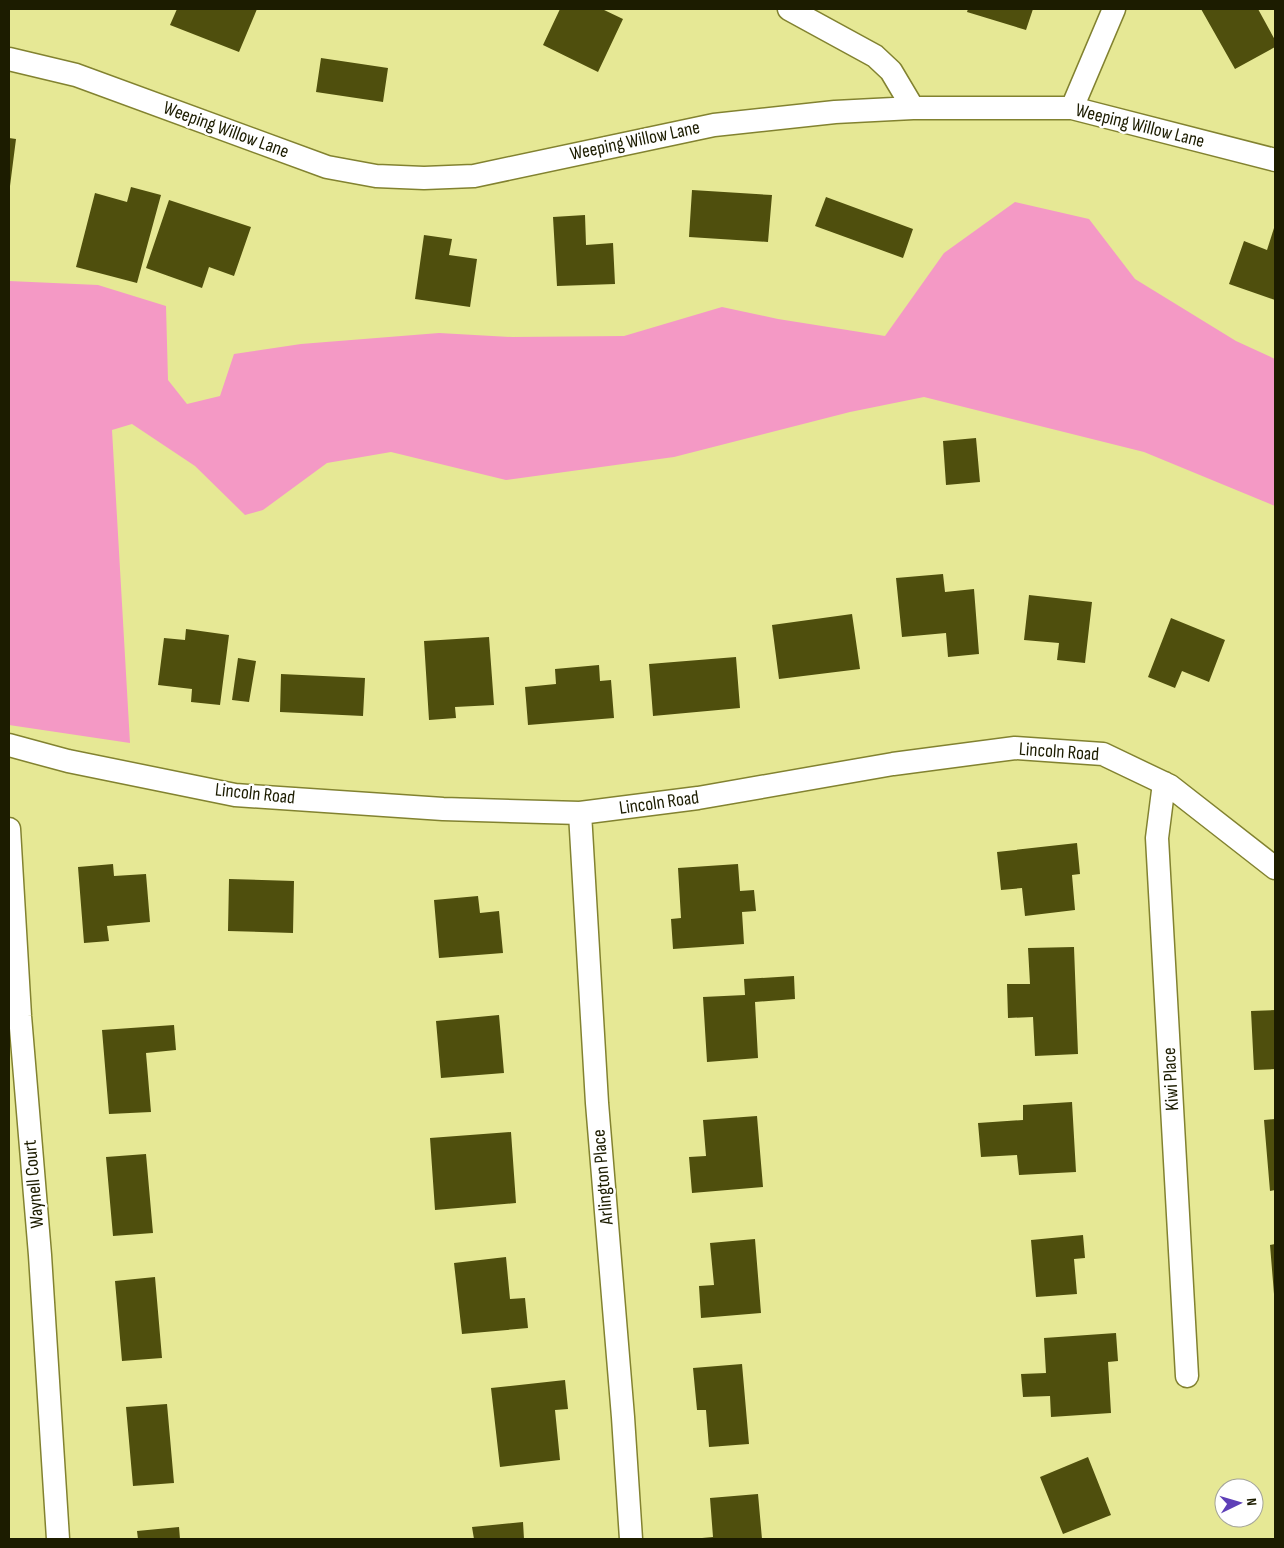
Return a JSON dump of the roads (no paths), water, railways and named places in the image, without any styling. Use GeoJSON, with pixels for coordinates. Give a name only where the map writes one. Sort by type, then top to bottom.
{"type":"FeatureCollection","features":[{"type":"Feature","properties":{"kind":"street"},"geometry":{"type":"LineString","coordinates":[[788,9],[875,56],[891,71],[913,108]]}},
{"type":"Feature","properties":{"kind":"street"},"geometry":{"type":"LineString","coordinates":[[1072,108],[1114,9]]}},
{"type":"Feature","properties":{"kind":"street","name":"Weeping Willow Lane"},"geometry":{"type":"LineString","coordinates":[[9,59],[76,75],[327,167],[376,176],[424,178],[474,176],[714,124],[835,112],[913,108],[1072,108],[1275,160]]}},
{"type":"Feature","properties":{"kind":"street","name":"Lincoln Road"},"geometry":{"type":"LineString","coordinates":[[9,745],[68,761],[235,795],[444,809],[580,814],[698,798],[893,764],[1016,748],[1103,754],[1164,783],[1275,868]]}},
{"type":"Feature","properties":{"kind":"street","name":"Kiwi Place"},"geometry":{"type":"LineString","coordinates":[[1164,783],[1157,838],[1187,1376]]}},
{"type":"Feature","properties":{"kind":"street","name":"Arlington Place"},"geometry":{"type":"LineString","coordinates":[[580,814],[597,1103],[631,1539]]}},
{"type":"Feature","properties":{"kind":"street","name":"Waynell Court"},"geometry":{"type":"LineString","coordinates":[[9,829],[20,1016],[40,1255],[58,1539]]}}]}
